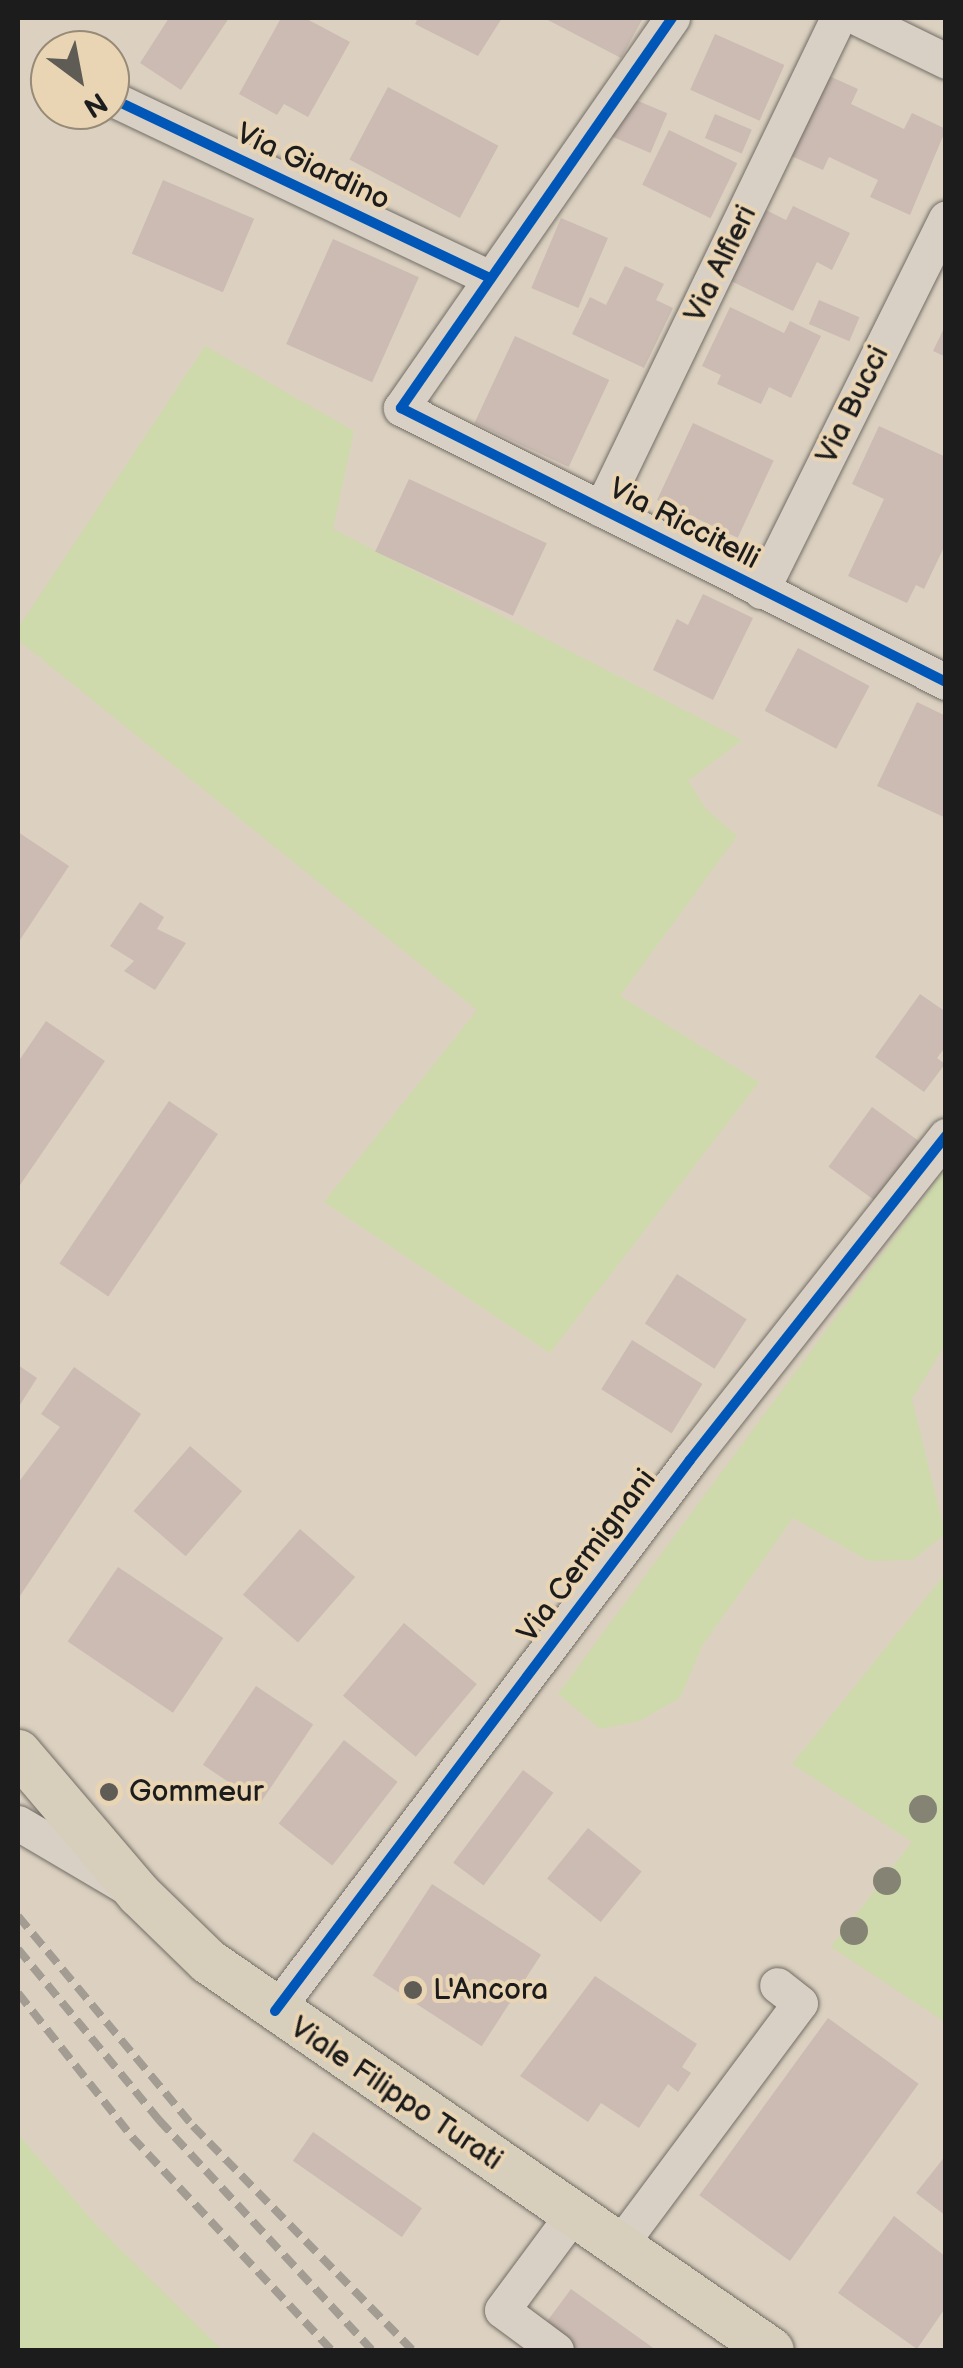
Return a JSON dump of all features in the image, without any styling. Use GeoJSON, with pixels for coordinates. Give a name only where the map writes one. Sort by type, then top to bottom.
{"type":"FeatureCollection","features":[{"type":"Feature","properties":{"kind":"main road","name":"Viale Filippo Turati"},"geometry":{"type":"LineString","coordinates":[[18,1752],[139,1894],[208,1961],[764,2349]]}},
{"type":"Feature","properties":{"kind":"street"},"geometry":{"type":"LineString","coordinates":[[490,278],[672,18]]}},
{"type":"Feature","properties":{"kind":"street","name":"Via Alfieri"},"geometry":{"type":"LineString","coordinates":[[601,509],[838,18]]}},
{"type":"Feature","properties":{"kind":"street"},"geometry":{"type":"LineString","coordinates":[[858,18],[946,61]]}},
{"type":"Feature","properties":{"kind":"street","name":"Via Giardino"},"geometry":{"type":"LineString","coordinates":[[130,107],[490,278]]}},
{"type":"Feature","properties":{"kind":"street","name":"Via Bucci"},"geometry":{"type":"LineString","coordinates":[[762,592],[946,218]]}},
{"type":"Feature","properties":{"kind":"street","name":"Via Riccitelli"},"geometry":{"type":"LineString","coordinates":[[490,278],[402,408],[946,682]]}},
{"type":"Feature","properties":{"kind":"street","name":"Via Cermignani"},"geometry":{"type":"LineString","coordinates":[[275,2011],[690,1460],[946,1136]]}},
{"type":"Feature","properties":{"kind":"street"},"geometry":{"type":"LineString","coordinates":[[18,1823],[139,1894]]}},
{"type":"Feature","properties":{"kind":"street"},"geometry":{"type":"LineString","coordinates":[[618,2247],[800,2002],[777,1985]]}},
{"type":"Feature","properties":{"kind":"street"},"geometry":{"type":"LineString","coordinates":[[556,2350],[502,2310],[573,2214]]}},
{"type":"Feature","properties":{"kind":"green space"},"geometry":{"type":"Polygon","coordinates":[[[205,346],[354,431],[333,529],[742,740],[688,781],[706,809],[737,836],[620,996],[759,1082],[550,1353],[324,1202],[477,1010],[18,640],[18,628],[205,346]]]}},
{"type":"Feature","properties":{"kind":"green space"},"geometry":{"type":"Polygon","coordinates":[[[945,1169],[945,1345],[912,1399],[945,1534],[913,1560],[869,1561],[793,1518],[702,1646],[680,1698],[639,1721],[600,1729],[558,1694],[945,1169]]]}},
{"type":"Feature","properties":{"kind":"green space"},"geometry":{"type":"Polygon","coordinates":[[[945,1574],[945,2022],[831,1947],[912,1842],[792,1764],[945,1574]]]}},
{"type":"Feature","properties":{"kind":"green space"},"geometry":{"type":"Polygon","coordinates":[[[18,2134],[99,2228],[222,2350],[18,2350],[18,2134]]]}},
{"type":"Feature","properties":{"kind":"building"},"geometry":{"type":"Polygon","coordinates":[[[169,18],[229,18],[181,90],[140,63],[169,18]]]}},
{"type":"Feature","properties":{"kind":"building"},"geometry":{"type":"Polygon","coordinates":[[[281,18],[305,18],[350,42],[308,117],[284,104],[277,115],[239,94],[281,18]]]}},
{"type":"Feature","properties":{"kind":"building"},"geometry":{"type":"Polygon","coordinates":[[[418,18],[502,18],[478,56],[415,24],[418,18]]]}},
{"type":"Feature","properties":{"kind":"building"},"geometry":{"type":"Polygon","coordinates":[[[544,18],[643,18],[621,58],[544,18]]]}},
{"type":"Feature","properties":{"kind":"building"},"geometry":{"type":"Polygon","coordinates":[[[715,34],[784,65],[760,121],[690,90],[715,34]]]}},
{"type":"Feature","properties":{"kind":"building"},"geometry":{"type":"Polygon","coordinates":[[[827,75],[858,89],[851,104],[904,129],[912,113],[946,129],[910,215],[870,197],[878,180],[829,157],[823,170],[789,155],[827,75]]]}},
{"type":"Feature","properties":{"kind":"building"},"geometry":{"type":"Polygon","coordinates":[[[388,87],[498,146],[460,218],[350,159],[388,87]]]}},
{"type":"Feature","properties":{"kind":"building"},"geometry":{"type":"Polygon","coordinates":[[[624,95],[667,113],[650,153],[607,135],[624,95]]]}},
{"type":"Feature","properties":{"kind":"building"},"geometry":{"type":"Polygon","coordinates":[[[715,114],[752,130],[742,154],[705,138],[715,114]]]}},
{"type":"Feature","properties":{"kind":"building"},"geometry":{"type":"Polygon","coordinates":[[[669,130],[737,163],[711,218],[642,185],[669,130]]]}},
{"type":"Feature","properties":{"kind":"building"},"geometry":{"type":"Polygon","coordinates":[[[163,180],[254,219],[223,292],[132,254],[163,180]]]}},
{"type":"Feature","properties":{"kind":"building"},"geometry":{"type":"Polygon","coordinates":[[[793,206],[850,233],[832,270],[817,262],[793,311],[729,280],[764,209],[786,220],[793,206]]]}},
{"type":"Feature","properties":{"kind":"building"},"geometry":{"type":"Polygon","coordinates":[[[561,218],[608,238],[578,308],[531,288],[561,218]]]}},
{"type":"Feature","properties":{"kind":"building"},"geometry":{"type":"Polygon","coordinates":[[[333,239],[419,277],[372,382],[286,344],[333,239]]]}},
{"type":"Feature","properties":{"kind":"building"},"geometry":{"type":"Polygon","coordinates":[[[625,266],[664,284],[656,300],[673,308],[644,368],[572,334],[590,297],[606,305],[625,266]]]}},
{"type":"Feature","properties":{"kind":"building"},"geometry":{"type":"Polygon","coordinates":[[[819,300],[860,317],[849,341],[809,324],[819,300]]]}},
{"type":"Feature","properties":{"kind":"building"},"geometry":{"type":"Polygon","coordinates":[[[730,307],[784,333],[790,321],[821,336],[791,398],[769,387],[761,404],[717,384],[721,375],[702,366],[730,307]]]}},
{"type":"Feature","properties":{"kind":"building"},"geometry":{"type":"Polygon","coordinates":[[[946,324],[946,357],[933,351],[946,324]]]}},
{"type":"Feature","properties":{"kind":"building"},"geometry":{"type":"Polygon","coordinates":[[[515,336],[609,380],[569,467],[474,423],[515,336]]]}},
{"type":"Feature","properties":{"kind":"building"},"geometry":{"type":"Polygon","coordinates":[[[693,423],[774,461],[738,538],[657,500],[693,423]]]}},
{"type":"Feature","properties":{"kind":"building"},"geometry":{"type":"Polygon","coordinates":[[[879,426],[946,457],[946,543],[924,589],[916,585],[907,603],[848,576],[884,499],[852,484],[879,426]]]}},
{"type":"Feature","properties":{"kind":"building"},"geometry":{"type":"Polygon","coordinates":[[[409,479],[547,543],[513,616],[375,552],[409,479]]]}},
{"type":"Feature","properties":{"kind":"building"},"geometry":{"type":"Polygon","coordinates":[[[703,594],[753,618],[713,700],[653,670],[677,619],[688,625],[703,594]]]}},
{"type":"Feature","properties":{"kind":"building"},"geometry":{"type":"Polygon","coordinates":[[[798,648],[870,686],[836,749],[765,711],[798,648]]]}},
{"type":"Feature","properties":{"kind":"building"},"geometry":{"type":"Polygon","coordinates":[[[917,702],[946,716],[946,818],[877,786],[917,702]]]}},
{"type":"Feature","properties":{"kind":"building"},"geometry":{"type":"Polygon","coordinates":[[[18,832],[69,866],[18,943],[18,832]]]}},
{"type":"Feature","properties":{"kind":"building"},"geometry":{"type":"Polygon","coordinates":[[[140,902],[164,917],[157,929],[186,943],[155,990],[124,971],[134,961],[110,946],[140,902]]]}},
{"type":"Feature","properties":{"kind":"building"},"geometry":{"type":"Polygon","coordinates":[[[920,994],[946,1012],[946,1046],[937,1058],[945,1064],[924,1092],[875,1057],[920,994]]]}},
{"type":"Feature","properties":{"kind":"building"},"geometry":{"type":"Polygon","coordinates":[[[46,1021],[105,1061],[18,1188],[18,1062],[46,1021]]]}},
{"type":"Feature","properties":{"kind":"building"},"geometry":{"type":"Polygon","coordinates":[[[169,1101],[218,1134],[108,1296],[59,1263],[169,1101]]]}},
{"type":"Feature","properties":{"kind":"building"},"geometry":{"type":"Polygon","coordinates":[[[872,1107],[923,1144],[879,1204],[829,1167],[872,1107]]]}},
{"type":"Feature","properties":{"kind":"building"},"geometry":{"type":"Polygon","coordinates":[[[677,1274],[747,1319],[714,1369],[645,1323],[677,1274]]]}},
{"type":"Feature","properties":{"kind":"building"},"geometry":{"type":"Polygon","coordinates":[[[632,1340],[702,1384],[672,1433],[601,1389],[632,1340]]]}},
{"type":"Feature","properties":{"kind":"building"},"geometry":{"type":"Polygon","coordinates":[[[18,1365],[37,1378],[18,1408],[18,1365]]]}},
{"type":"Feature","properties":{"kind":"building"},"geometry":{"type":"Polygon","coordinates":[[[74,1367],[141,1414],[18,1599],[18,1483],[60,1427],[41,1414],[74,1367]]]}},
{"type":"Feature","properties":{"kind":"building"},"geometry":{"type":"Polygon","coordinates":[[[190,1446],[242,1491],[186,1556],[134,1511],[190,1446]]]}},
{"type":"Feature","properties":{"kind":"building"},"geometry":{"type":"Polygon","coordinates":[[[300,1529],[355,1577],[298,1643],[243,1595],[300,1529]]]}},
{"type":"Feature","properties":{"kind":"building"},"geometry":{"type":"Polygon","coordinates":[[[118,1567],[223,1638],[173,1713],[68,1642],[118,1567]]]}},
{"type":"Feature","properties":{"kind":"building"},"geometry":{"type":"Polygon","coordinates":[[[404,1623],[477,1684],[416,1757],[343,1696],[404,1623]]]}},
{"type":"Feature","properties":{"kind":"building"},"geometry":{"type":"Polygon","coordinates":[[[256,1686],[313,1725],[260,1803],[203,1765],[256,1686]]]}},
{"type":"Feature","properties":{"kind":"building"},"geometry":{"type":"Polygon","coordinates":[[[344,1740],[398,1782],[332,1865],[279,1824],[344,1740]]]}},
{"type":"Feature","properties":{"kind":"building"},"geometry":{"type":"Polygon","coordinates":[[[523,1770],[553,1793],[484,1886],[453,1863],[523,1770]]]}},
{"type":"Feature","properties":{"kind":"building"},"geometry":{"type":"Polygon","coordinates":[[[588,1828],[642,1871],[601,1922],[547,1879],[588,1828]]]}},
{"type":"Feature","properties":{"kind":"building"},"geometry":{"type":"Polygon","coordinates":[[[432,1884],[541,1955],[482,2046],[373,1975],[432,1884]]]}},
{"type":"Feature","properties":{"kind":"building"},"geometry":{"type":"Polygon","coordinates":[[[595,1976],[697,2044],[682,2067],[691,2073],[678,2092],[668,2084],[639,2128],[601,2103],[588,2122],[520,2076],[595,1976]]]}},
{"type":"Feature","properties":{"kind":"building"},"geometry":{"type":"Polygon","coordinates":[[[828,2018],[919,2084],[790,2261],[699,2195],[828,2018]]]}},
{"type":"Feature","properties":{"kind":"building"},"geometry":{"type":"Polygon","coordinates":[[[313,2132],[422,2208],[402,2237],[293,2161],[313,2132]]]}},
{"type":"Feature","properties":{"kind":"building"},"geometry":{"type":"Polygon","coordinates":[[[946,2155],[946,2216],[916,2193],[946,2155]]]}},
{"type":"Feature","properties":{"kind":"building"},"geometry":{"type":"Polygon","coordinates":[[[894,2216],[946,2257],[946,2307],[917,2349],[838,2293],[894,2216]]]}},
{"type":"Feature","properties":{"kind":"building"},"geometry":{"type":"Polygon","coordinates":[[[571,2289],[656,2350],[559,2350],[537,2335],[571,2289]]]}},
{"type":"Feature","properties":{"kind":"railway"},"geometry":{"type":"LineString","coordinates":[[18,1916],[193,2126],[412,2350]]}},
{"type":"Feature","properties":{"kind":"railway"},"geometry":{"type":"LineString","coordinates":[[18,1949],[159,2120],[372,2350]]}},
{"type":"Feature","properties":{"kind":"railway"},"geometry":{"type":"LineString","coordinates":[[18,1993],[132,2137],[331,2350]]}},
{"type":"Feature","properties":{"kind":"cycle path"},"geometry":{"type":"LineString","coordinates":[[672,18],[401,408],[946,682]]}},
{"type":"Feature","properties":{"kind":"cycle path"},"geometry":{"type":"LineString","coordinates":[[130,107],[490,278]]}},
{"type":"Feature","properties":{"kind":"cycle path"},"geometry":{"type":"LineString","coordinates":[[275,2011],[690,1460],[946,1136]]}},
{"type":"Feature","properties":{"kind":"place","name":"Gommeur"},"geometry":{"type":"Point","coordinates":[109,1792]}},
{"type":"Feature","properties":{"kind":"place","name":"L'Ancora"},"geometry":{"type":"Point","coordinates":[413,1990]}}]}
